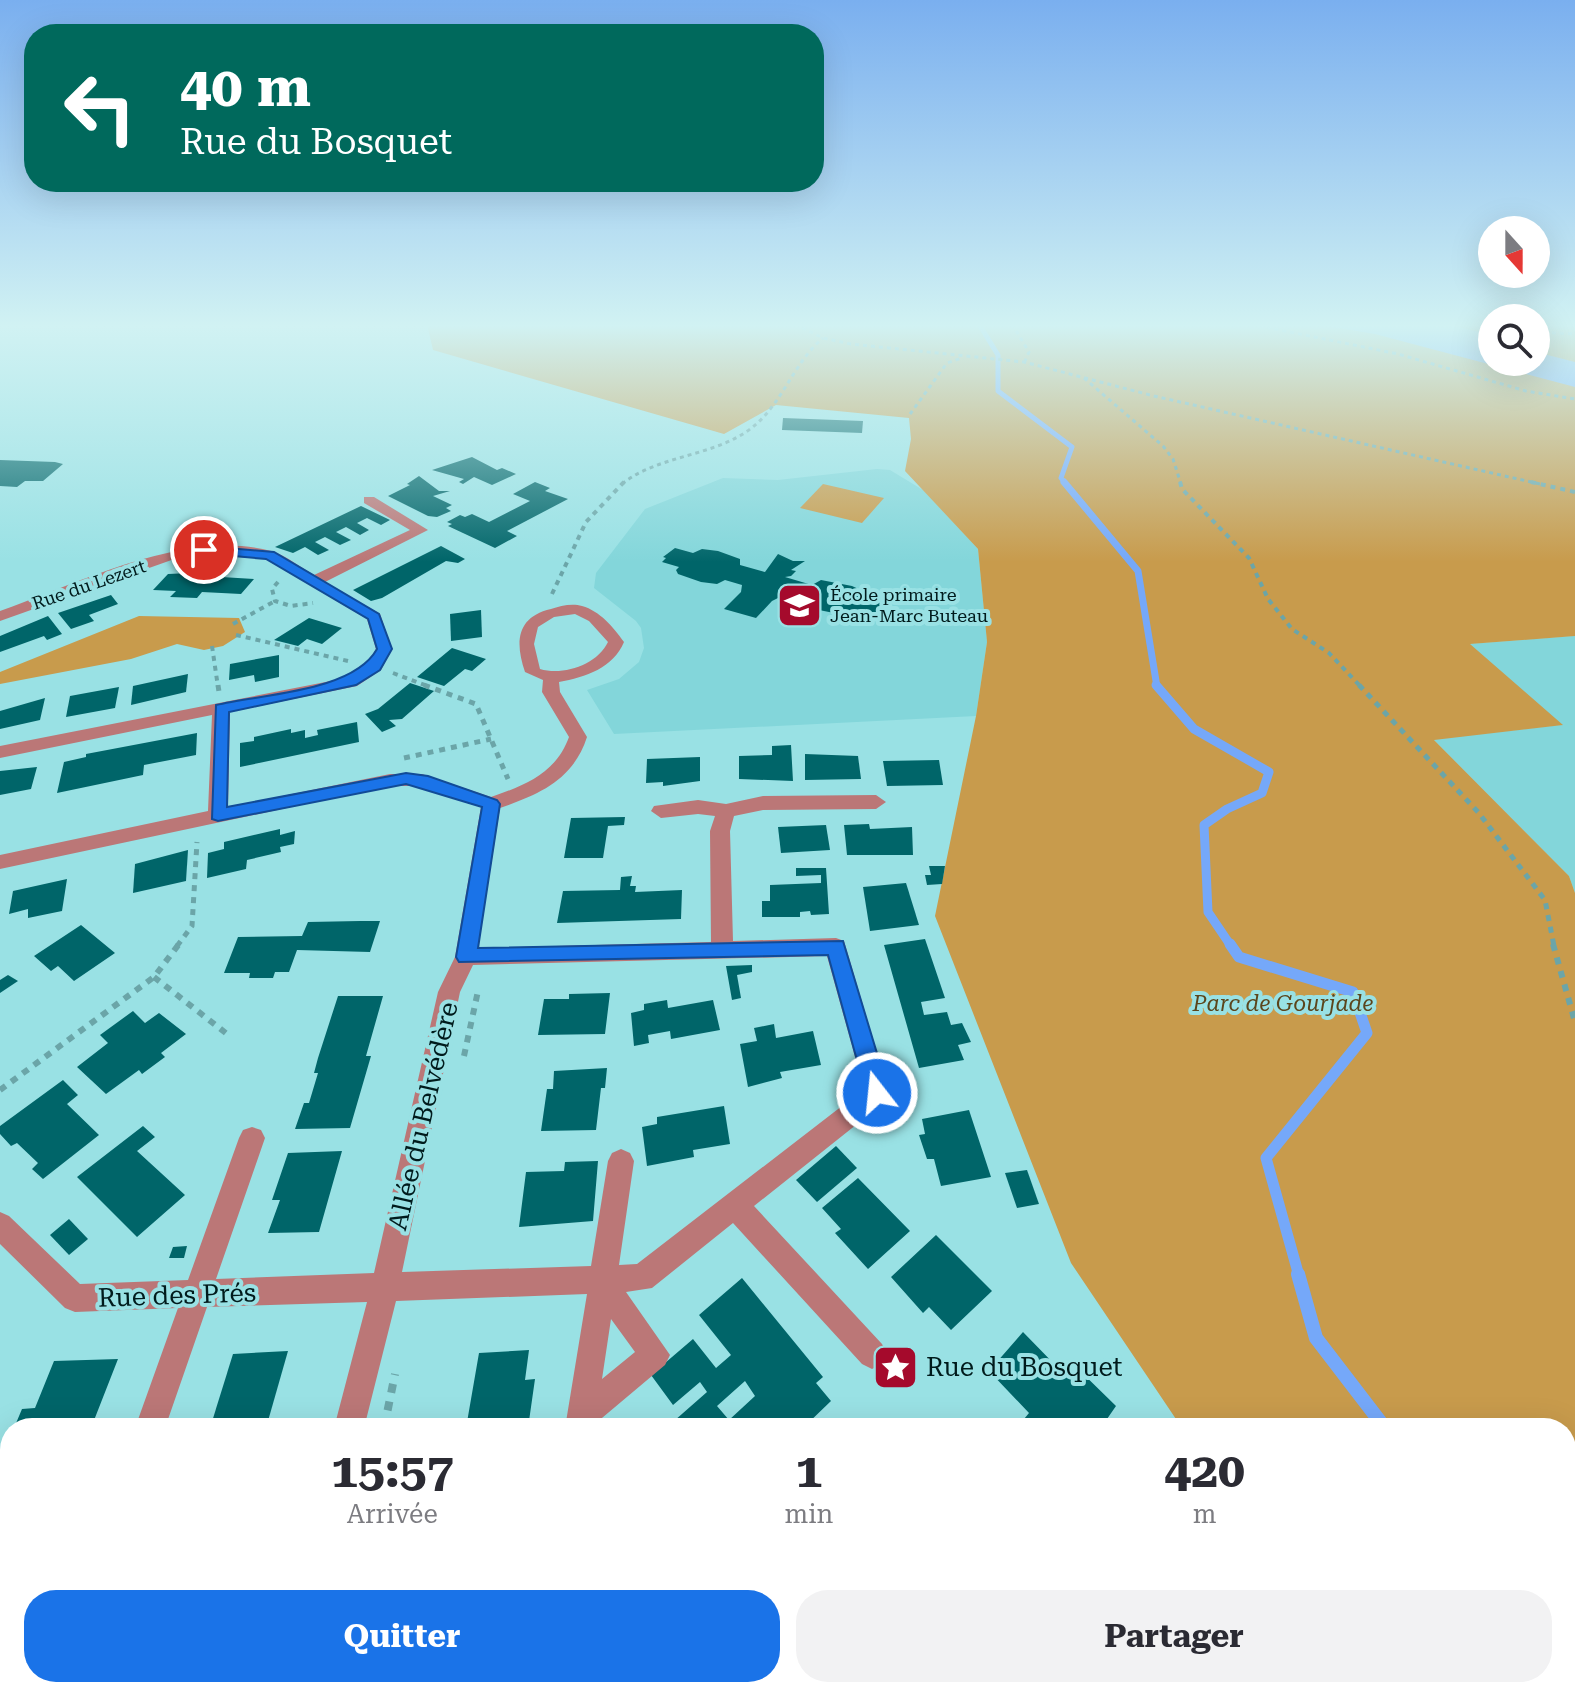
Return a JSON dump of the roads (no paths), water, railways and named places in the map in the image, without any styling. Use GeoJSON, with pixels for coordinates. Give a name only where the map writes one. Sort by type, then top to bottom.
{"type":"FeatureCollection","features":[{"type":"Feature","properties":{"kind":"street"},"geometry":{"type":"LineString","coordinates":[[314,581],[421,530],[369,500]]}},
{"type":"Feature","properties":{"kind":"street","name":"Rue du Lezert"},"geometry":{"type":"LineString","coordinates":[[0,616],[178,553],[204,550],[269,555],[374,617],[384,649],[375,666],[351,682],[221,709]]}},
{"type":"Feature","properties":{"kind":"street"},"geometry":{"type":"LineString","coordinates":[[577,609],[595,618],[616,642],[613,653],[602,663],[551,677],[533,672],[525,653],[524,636],[534,620],[551,610],[577,609]]}},
{"type":"Feature","properties":{"kind":"street"},"geometry":{"type":"LineString","coordinates":[[0,862],[208,817],[406,779],[422,780],[491,804],[562,771],[574,754],[578,737],[551,692],[551,677]]}},
{"type":"Feature","properties":{"kind":"street"},"geometry":{"type":"LineString","coordinates":[[0,752],[221,709],[208,817]]}},
{"type":"Feature","properties":{"kind":"street"},"geometry":{"type":"LineString","coordinates":[[661,811],[698,807],[726,811],[763,803],[876,802]]}},
{"type":"Feature","properties":{"kind":"street","name":"Allée du Belvédère"},"geometry":{"type":"LineString","coordinates":[[352,1418],[385,1288],[449,992],[476,956],[491,804]]}},
{"type":"Feature","properties":{"kind":"street"},"geometry":{"type":"LineString","coordinates":[[722,951],[720,831],[726,811]]}},
{"type":"Feature","properties":{"kind":"street"},"geometry":{"type":"LineString","coordinates":[[385,1288],[642,1278],[877,1093],[836,947],[476,956]]}},
{"type":"Feature","properties":{"kind":"street"},"geometry":{"type":"LineString","coordinates":[[154,1418],[252,1138]]}},
{"type":"Feature","properties":{"kind":"street"},"geometry":{"type":"LineString","coordinates":[[581,1418],[621,1161]]}},
{"type":"Feature","properties":{"kind":"street"},"geometry":{"type":"LineString","coordinates":[[734,1204],[872,1354]]}},
{"type":"Feature","properties":{"kind":"street","name":"Rue des Prés"},"geometry":{"type":"LineString","coordinates":[[0,1225],[75,1298],[385,1288]]}},
{"type":"Feature","properties":{"kind":"street"},"geometry":{"type":"LineString","coordinates":[[584,1418],[655,1355],[600,1281]]}},
{"type":"Feature","properties":{"kind":"waterway"},"geometry":{"type":"LineString","coordinates":[[1014,403],[1072,447],[1061,478],[1066,484]]}},
{"type":"Feature","properties":{"kind":"waterway"},"geometry":{"type":"LineString","coordinates":[[1064,482],[1138,571],[1157,686]]}},
{"type":"Feature","properties":{"kind":"waterway"},"geometry":{"type":"LineString","coordinates":[[1157,686],[1194,729],[1269,772],[1262,793],[1227,809],[1204,825],[1208,912],[1231,946]]}},
{"type":"Feature","properties":{"kind":"waterway"},"geometry":{"type":"LineString","coordinates":[[1230,944],[1239,957],[1353,992],[1367,1033],[1266,1158],[1299,1276]]}},
{"type":"Feature","properties":{"kind":"waterway"},"geometry":{"type":"LineString","coordinates":[[1298,1274],[1316,1338],[1377,1418]]}},
{"type":"Feature","properties":{"kind":"place","name":"École primaire Jean-Marc Buteau"},"geometry":{"type":"Point","coordinates":[799,605]}},
{"type":"Feature","properties":{"kind":"place","name":"Rue du Bosquet"},"geometry":{"type":"Point","coordinates":[895,1367]}},
{"type":"Feature","properties":{"kind":"park label","name":"Parc de Gourjade"},"geometry":{"type":"Point","coordinates":[1283,1003]}}]}
